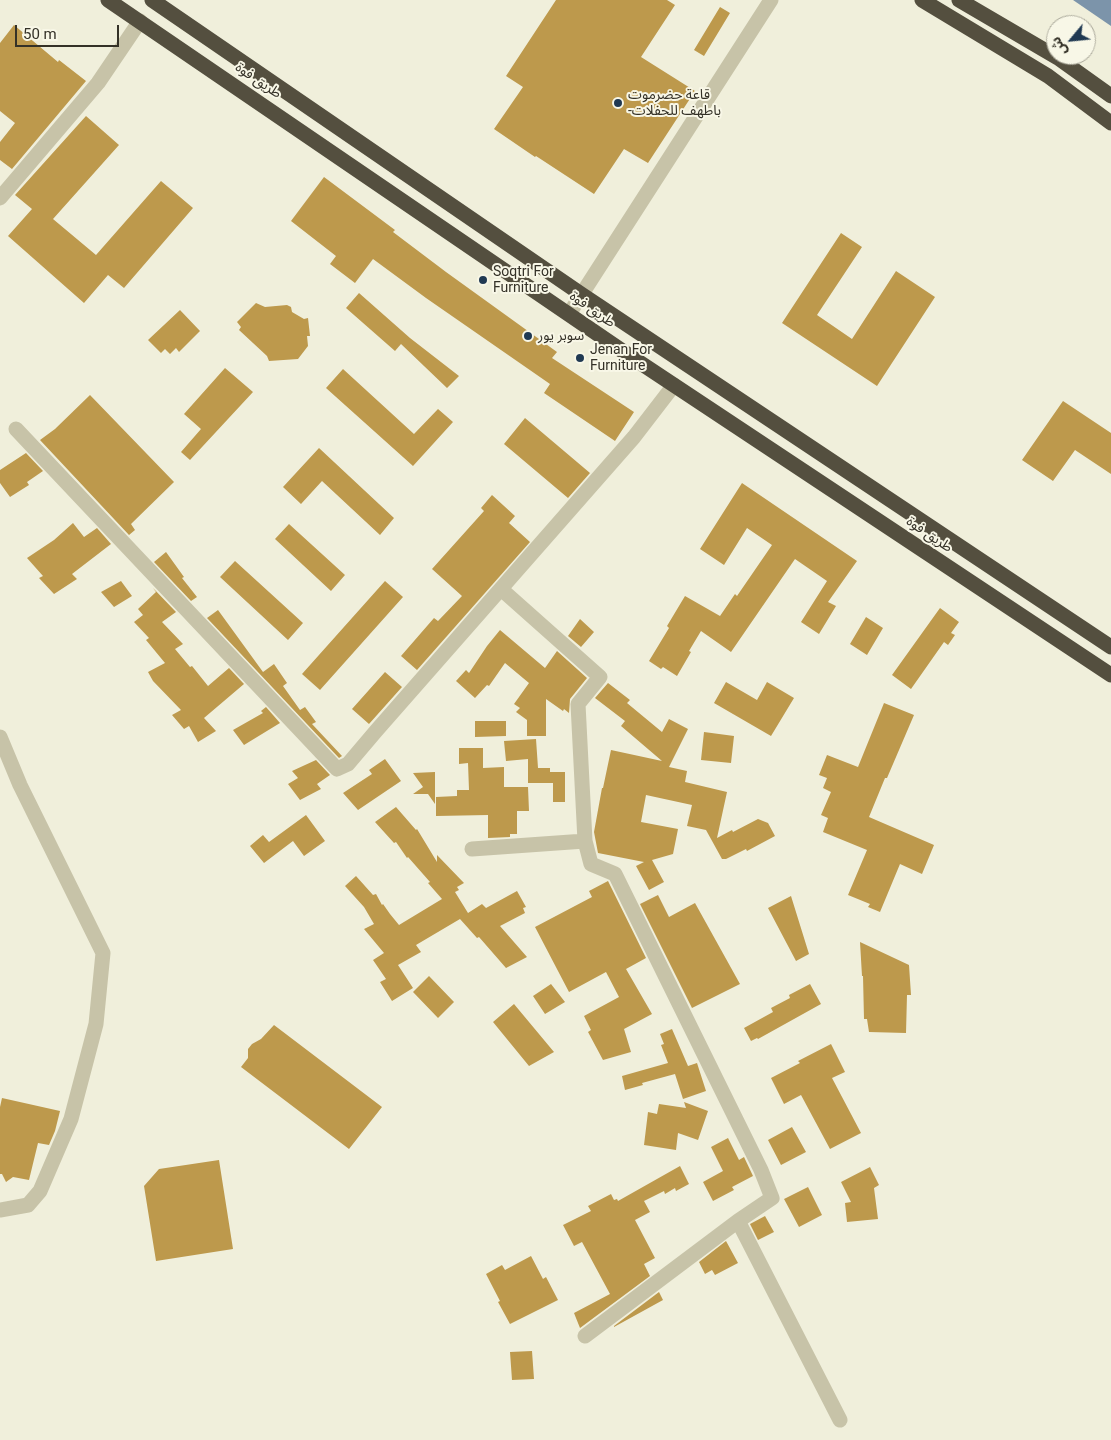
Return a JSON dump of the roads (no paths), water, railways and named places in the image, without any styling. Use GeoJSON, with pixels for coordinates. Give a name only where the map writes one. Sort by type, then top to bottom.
{"type":"FeatureCollection","features":[{"type":"Feature","properties":{"kind":"highway","name":"طريق فوة"},"geometry":{"type":"LineString","coordinates":[[108,0],[674,385],[1111,675]]}},
{"type":"Feature","properties":{"kind":"highway","name":"طريق فوة"},"geometry":{"type":"LineString","coordinates":[[152,0],[581,294],[1111,647]]}},
{"type":"Feature","properties":{"kind":"highway"},"geometry":{"type":"LineString","coordinates":[[922,0],[1048,76],[1111,123]]}},
{"type":"Feature","properties":{"kind":"highway"},"geometry":{"type":"LineString","coordinates":[[959,0],[1058,58],[1111,96]]}},
{"type":"Feature","properties":{"kind":"street"},"geometry":{"type":"LineString","coordinates":[[569,314],[771,0]]}},
{"type":"Feature","properties":{"kind":"street"},"geometry":{"type":"LineString","coordinates":[[0,198],[98,83],[140,20]]}},
{"type":"Feature","properties":{"kind":"street"},"geometry":{"type":"LineString","coordinates":[[16,429],[337,769],[348,764],[634,437],[674,385]]}},
{"type":"Feature","properties":{"kind":"street"},"geometry":{"type":"LineString","coordinates":[[501,589],[600,677],[578,704],[585,841],[591,864],[615,874],[761,1170],[772,1198],[738,1221],[585,1336]]}},
{"type":"Feature","properties":{"kind":"street"},"geometry":{"type":"LineString","coordinates":[[0,737],[20,785],[103,953],[96,1024],[71,1120],[40,1191],[28,1205],[0,1210]]}},
{"type":"Feature","properties":{"kind":"street"},"geometry":{"type":"LineString","coordinates":[[472,849],[585,841]]}},
{"type":"Feature","properties":{"kind":"street"},"geometry":{"type":"LineString","coordinates":[[738,1221],[840,1420]]}},
{"type":"Feature","properties":{"kind":"water"},"geometry":{"type":"Polygon","coordinates":[[[1073,0],[1111,0],[1111,26],[1073,0]]]}},
{"type":"Feature","properties":{"kind":"place","name":"قاعة حضرموت -باطهف للحفلات"},"geometry":{"type":"Point","coordinates":[618,103]}},
{"type":"Feature","properties":{"kind":"place","name":"Soqtri For Furniture"},"geometry":{"type":"Point","coordinates":[483,280]}},
{"type":"Feature","properties":{"kind":"place","name":"سوبر يور"},"geometry":{"type":"Point","coordinates":[528,336]}},
{"type":"Feature","properties":{"kind":"place","name":"Jenan For Furniture"},"geometry":{"type":"Point","coordinates":[580,358]}}]}
